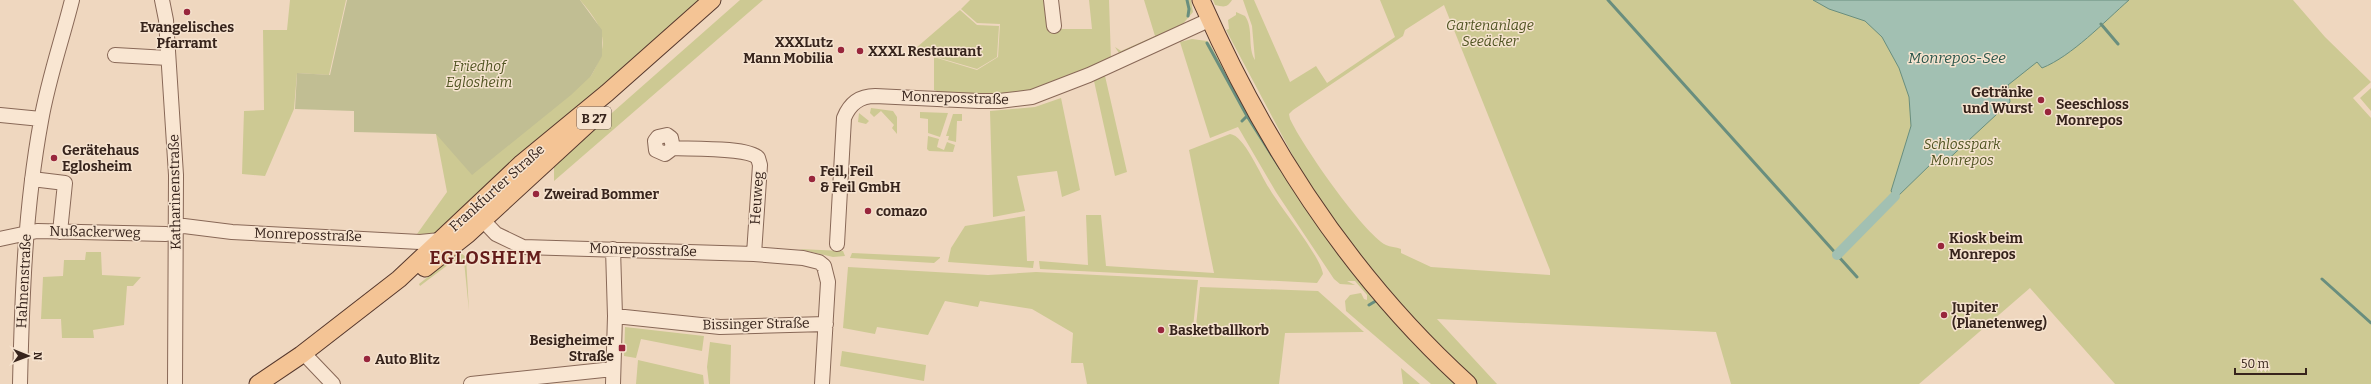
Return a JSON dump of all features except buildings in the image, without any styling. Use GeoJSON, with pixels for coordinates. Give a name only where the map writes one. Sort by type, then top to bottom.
{"type":"FeatureCollection","features":[{"type":"Feature","properties":{"kind":"main road","name":"Frankfurter Straße"},"geometry":{"type":"LineString","coordinates":[[258,384],[301,355],[388,288],[440,240],[478,215],[522,164],[607,93],[712,0]]}},
{"type":"Feature","properties":{"kind":"main road","name":"Frankfurter Straße"},"geometry":{"type":"LineString","coordinates":[[279,384],[310,360],[726,0]]}},
{"type":"Feature","properties":{"kind":"main road"},"geometry":{"type":"LineString","coordinates":[[1201,0],[1238,82],[1299,185],[1379,291],[1468,384]]}},
{"type":"Feature","properties":{"kind":"street","name":"Hahnenstraße"},"geometry":{"type":"LineString","coordinates":[[20,384],[23,266],[32,179],[41,119],[72,0]]}},
{"type":"Feature","properties":{"kind":"street"},"geometry":{"type":"LineString","coordinates":[[1051,0],[1054,26]]}},
{"type":"Feature","properties":{"kind":"street","name":"Katharinenstraße"},"geometry":{"type":"LineString","coordinates":[[167,2],[168,58],[174,130],[171,231],[175,384]]}},
{"type":"Feature","properties":{"kind":"street","name":"Monreposstraße"},"geometry":{"type":"LineString","coordinates":[[837,244],[844,118],[847,110],[855,101],[871,96],[979,101],[1010,100],[1032,96],[1090,75],[1210,20]]}},
{"type":"Feature","properties":{"kind":"street"},"geometry":{"type":"LineString","coordinates":[[115,55],[168,58]]}},
{"type":"Feature","properties":{"kind":"street"},"geometry":{"type":"LineString","coordinates":[[0,115],[41,119]]}},
{"type":"Feature","properties":{"kind":"street","name":"Heuweg"},"geometry":{"type":"LineString","coordinates":[[673,148],[737,151],[755,155],[758,158],[760,165],[754,254]]}},
{"type":"Feature","properties":{"kind":"street"},"geometry":{"type":"LineString","coordinates":[[32,179],[65,183],[60,232]]}},
{"type":"Feature","properties":{"kind":"street","name":"Monreposstraße"},"geometry":{"type":"LineString","coordinates":[[478,215],[496,234],[523,247],[754,254],[811,259],[824,266],[828,282],[826,324]]}},
{"type":"Feature","properties":{"kind":"street","name":"Monreposstraße"},"geometry":{"type":"LineString","coordinates":[[171,231],[184,226],[239,232],[420,242],[440,240]]}},
{"type":"Feature","properties":{"kind":"street","name":"Nußackerweg"},"geometry":{"type":"LineString","coordinates":[[0,239],[37,231],[171,231]]}},
{"type":"Feature","properties":{"kind":"street"},"geometry":{"type":"LineString","coordinates":[[613,249],[615,316],[613,384]]}},
{"type":"Feature","properties":{"kind":"street","name":"Bissinger Straße"},"geometry":{"type":"LineString","coordinates":[[615,316],[720,327],[826,324]]}},
{"type":"Feature","properties":{"kind":"street"},"geometry":{"type":"LineString","coordinates":[[822,384],[826,324]]}},
{"type":"Feature","properties":{"kind":"street"},"geometry":{"type":"LineString","coordinates":[[310,360],[333,384]]}},
{"type":"Feature","properties":{"kind":"street"},"geometry":{"type":"LineString","coordinates":[[471,384],[613,368]]}},
{"type":"Feature","properties":{"kind":"green space"},"geometry":{"type":"Polygon","coordinates":[[[290,0],[346,0],[329,75],[297,73],[294,109],[265,176],[242,174],[244,111],[264,110],[263,30],[287,30],[290,0]]]}},
{"type":"Feature","properties":{"kind":"green space","name":"Friedhof Eglosheim"},"geometry":{"type":"Polygon","coordinates":[[[347,0],[580,0],[602,30],[602,56],[591,76],[571,95],[472,175],[436,134],[354,132],[354,111],[295,109],[297,73],[330,75],[347,0]]]}},
{"type":"Feature","properties":{"kind":"green space"},"geometry":{"type":"Polygon","coordinates":[[[580,0],[712,0],[440,240],[417,234],[447,192],[436,134],[591,76],[601,54],[603,44],[602,36],[595,19],[580,0]]]}},
{"type":"Feature","properties":{"kind":"green space"},"geometry":{"type":"Polygon","coordinates":[[[740,0],[763,0],[554,181],[554,164],[740,0]]]}},
{"type":"Feature","properties":{"kind":"green space"},"geometry":{"type":"Polygon","coordinates":[[[970,0],[1046,0],[1050,29],[1092,29],[1089,0],[1109,0],[1111,60],[1048,88],[1000,97],[959,98],[934,90],[934,57],[977,70],[998,57],[1000,24],[977,23],[961,9],[970,0]]]}},
{"type":"Feature","properties":{"kind":"green space"},"geometry":{"type":"Polygon","coordinates":[[[1144,0],[1191,0],[1193,12],[1181,26],[1119,53],[1115,47],[1121,51],[1155,36],[1144,0]]]}},
{"type":"Feature","properties":{"kind":"green space"},"geometry":{"type":"Polygon","coordinates":[[[1213,0],[1232,0],[1227,6],[1223,6],[1215,5],[1213,0]]]}},
{"type":"Feature","properties":{"kind":"green space"},"geometry":{"type":"Polygon","coordinates":[[[1243,0],[1254,0],[1290,82],[1316,66],[1327,83],[1395,37],[1380,0],[2293,0],[2325,37],[2371,82],[2353,98],[2371,118],[2371,384],[2115,384],[2030,288],[1919,384],[1731,384],[1716,332],[1437,319],[1497,384],[1468,384],[1454,371],[1354,248],[1302,173],[1226,30],[1229,29],[1228,20],[1236,15],[1236,12],[1245,16],[1248,21],[1251,49],[1255,60],[1252,26],[1243,0]],[[1444,5],[1405,30],[1403,36],[1289,114],[1290,119],[1307,148],[1334,187],[1363,224],[1386,245],[1401,249],[1401,253],[1431,267],[1550,275],[1550,270],[1444,5]]]}},
{"type":"Feature","properties":{"kind":"green space"},"geometry":{"type":"Polygon","coordinates":[[[960,10],[977,25],[999,26],[997,57],[977,69],[933,56],[911,56],[916,48],[960,10]]]}},
{"type":"Feature","properties":{"kind":"green space"},"geometry":{"type":"Polygon","coordinates":[[[1192,39],[1207,41],[1210,44],[1260,134],[1277,161],[1459,384],[1431,384],[1346,311],[1345,301],[1350,295],[1361,293],[1364,299],[1367,300],[1367,295],[1355,281],[1347,281],[1355,285],[1340,284],[1334,279],[1276,192],[1238,127],[1210,138],[1180,42],[1192,39]]]}},
{"type":"Feature","properties":{"kind":"green space"},"geometry":{"type":"Polygon","coordinates":[[[1105,76],[1127,172],[1115,176],[1094,81],[1105,76]]]}},
{"type":"Feature","properties":{"kind":"green space"},"geometry":{"type":"Polygon","coordinates":[[[2371,88],[2371,111],[2360,98],[2371,88]]]}},
{"type":"Feature","properties":{"kind":"green space"},"geometry":{"type":"Polygon","coordinates":[[[1061,98],[1080,190],[1062,197],[1057,171],[1017,176],[1025,211],[993,217],[990,111],[1035,107],[1061,98]]]}},
{"type":"Feature","properties":{"kind":"green space"},"geometry":{"type":"Polygon","coordinates":[[[871,108],[893,111],[897,117],[897,134],[892,128],[894,125],[881,111],[874,117],[870,113],[871,108]]]}},
{"type":"Feature","properties":{"kind":"green space"},"geometry":{"type":"Polygon","coordinates":[[[920,112],[948,113],[940,137],[928,133],[928,119],[920,118],[920,112]]]}},
{"type":"Feature","properties":{"kind":"green space"},"geometry":{"type":"Polygon","coordinates":[[[859,113],[869,121],[866,124],[858,122],[859,113]]]}},
{"type":"Feature","properties":{"kind":"green space"},"geometry":{"type":"Polygon","coordinates":[[[953,114],[962,114],[962,121],[957,121],[956,142],[948,140],[949,136],[946,136],[953,114]]]}},
{"type":"Feature","properties":{"kind":"green space"},"geometry":{"type":"Polygon","coordinates":[[[1230,134],[1241,141],[1246,148],[1274,196],[1315,255],[1323,274],[1317,283],[1040,269],[1039,261],[1088,265],[1086,215],[1101,215],[1106,266],[1214,273],[1189,150],[1230,134]]]}},
{"type":"Feature","properties":{"kind":"green space"},"geometry":{"type":"Polygon","coordinates":[[[928,136],[939,139],[937,147],[944,150],[947,142],[955,145],[953,152],[929,151],[927,149],[928,136]]]}},
{"type":"Feature","properties":{"kind":"green space"},"geometry":{"type":"Polygon","coordinates":[[[1025,216],[1027,261],[1034,261],[1033,268],[948,262],[951,248],[965,226],[1025,216]]]}},
{"type":"Feature","properties":{"kind":"green space"},"geometry":{"type":"Polygon","coordinates":[[[799,249],[843,251],[845,256],[833,257],[799,249]]]}},
{"type":"Feature","properties":{"kind":"green space"},"geometry":{"type":"Polygon","coordinates":[[[86,252],[101,252],[102,275],[141,277],[133,286],[127,286],[124,325],[93,330],[94,338],[62,338],[61,319],[41,319],[43,277],[63,276],[64,260],[85,260],[86,252]]]}},
{"type":"Feature","properties":{"kind":"green space"},"geometry":{"type":"Polygon","coordinates":[[[852,253],[940,258],[934,263],[850,258],[852,253]]]}},
{"type":"Feature","properties":{"kind":"green space"},"geometry":{"type":"Polygon","coordinates":[[[462,254],[466,257],[469,311],[464,261],[453,261],[420,286],[419,284],[454,256],[462,254]]]}},
{"type":"Feature","properties":{"kind":"green space"},"geometry":{"type":"Polygon","coordinates":[[[848,267],[988,275],[1036,272],[1198,280],[1192,337],[1234,335],[1195,336],[1200,287],[1318,291],[1364,332],[1285,333],[1279,384],[1087,384],[1083,363],[1071,363],[1073,333],[1032,309],[980,301],[978,307],[945,301],[928,335],[877,327],[875,334],[843,328],[848,267]]]}},
{"type":"Feature","properties":{"kind":"green space"},"geometry":{"type":"Polygon","coordinates":[[[625,327],[704,336],[702,351],[641,339],[636,358],[624,356],[625,327]]]}},
{"type":"Feature","properties":{"kind":"green space"},"geometry":{"type":"Polygon","coordinates":[[[710,342],[731,345],[730,384],[709,384],[707,367],[710,342]]]}},
{"type":"Feature","properties":{"kind":"green space"},"geometry":{"type":"Polygon","coordinates":[[[842,351],[926,365],[924,381],[840,366],[842,351]]]}},
{"type":"Feature","properties":{"kind":"green space"},"geometry":{"type":"Polygon","coordinates":[[[638,360],[703,375],[704,384],[636,384],[638,360]]]}},
{"type":"Feature","properties":{"kind":"green space"},"geometry":{"type":"Polygon","coordinates":[[[1401,368],[1420,384],[1403,384],[1401,368]]]}},
{"type":"Feature","properties":{"kind":"water","name":"Monrepos-See"},"geometry":{"type":"Polygon","coordinates":[[[1813,0],[2129,0],[2087,38],[2065,55],[2042,68],[2037,62],[2008,85],[2010,102],[1942,165],[1931,164],[1896,198],[1891,191],[1911,126],[1909,97],[1899,68],[1882,37],[1865,21],[1829,9],[1813,0]]]}},
{"type":"Feature","properties":{"kind":"waterway"},"geometry":{"type":"LineString","coordinates":[[1187,0],[1189,9],[1188,16]]}},
{"type":"Feature","properties":{"kind":"waterway"},"geometry":{"type":"LineString","coordinates":[[1608,0],[1857,277]]}},
{"type":"Feature","properties":{"kind":"waterway"},"geometry":{"type":"LineString","coordinates":[[2101,24],[2118,44]]}},
{"type":"Feature","properties":{"kind":"waterway"},"geometry":{"type":"LineString","coordinates":[[1207,43],[1247,116],[1280,168]]}},
{"type":"Feature","properties":{"kind":"waterway"},"geometry":{"type":"LineString","coordinates":[[1242,121],[1247,116]]}},
{"type":"Feature","properties":{"kind":"waterway"},"geometry":{"type":"LineString","coordinates":[[1837,255],[1895,196]]}},
{"type":"Feature","properties":{"kind":"waterway"},"geometry":{"type":"LineString","coordinates":[[2322,279],[2371,323]]}},
{"type":"Feature","properties":{"kind":"waterway"},"geometry":{"type":"LineString","coordinates":[[1369,305],[1379,299]]}},
{"type":"Feature","properties":{"kind":"place","name":"Evangelisches Pfarramt"},"geometry":{"type":"Point","coordinates":[187,12]}},
{"type":"Feature","properties":{"kind":"place","name":"XXXLutz Mann Mobilia"},"geometry":{"type":"Point","coordinates":[841,50]}},
{"type":"Feature","properties":{"kind":"place","name":"XXXL Restaurant"},"geometry":{"type":"Point","coordinates":[860,51]}},
{"type":"Feature","properties":{"kind":"place","name":"Getränke und Wurst"},"geometry":{"type":"Point","coordinates":[2041,100]}},
{"type":"Feature","properties":{"kind":"place","name":"Seeschloss Monrepos"},"geometry":{"type":"Point","coordinates":[2048,112]}},
{"type":"Feature","properties":{"kind":"place","name":"Gerätehaus Eglosheim"},"geometry":{"type":"Point","coordinates":[54,158]}},
{"type":"Feature","properties":{"kind":"place","name":"Feil, Feil & Feil GmbH"},"geometry":{"type":"Point","coordinates":[812,179]}},
{"type":"Feature","properties":{"kind":"place","name":"Zweirad Bommer"},"geometry":{"type":"Point","coordinates":[536,194]}},
{"type":"Feature","properties":{"kind":"place","name":"comazo"},"geometry":{"type":"Point","coordinates":[868,211]}},
{"type":"Feature","properties":{"kind":"place","name":"Kiosk beim Monrepos"},"geometry":{"type":"Point","coordinates":[1941,246]}},
{"type":"Feature","properties":{"kind":"place","name":"Jupiter (Planetenweg)"},"geometry":{"type":"Point","coordinates":[1944,315]}},
{"type":"Feature","properties":{"kind":"place","name":"Basketballkorb"},"geometry":{"type":"Point","coordinates":[1161,330]}},
{"type":"Feature","properties":{"kind":"place","name":"Besigheimer Straße"},"geometry":{"type":"Point","coordinates":[622,348]}},
{"type":"Feature","properties":{"kind":"place","name":"Auto Blitz"},"geometry":{"type":"Point","coordinates":[367,359]}},
{"type":"Feature","properties":{"kind":"district","name":"EGLOSHEIM"},"geometry":{"type":"Point","coordinates":[486,258]}},
{"type":"Feature","properties":{"kind":"park label","name":"Gartenanlage Seeäcker"},"geometry":{"type":"Point","coordinates":[1490,34]}},
{"type":"Feature","properties":{"kind":"park label","name":"Schlosspark Monrepos"},"geometry":{"type":"Point","coordinates":[1962,152]}}]}
